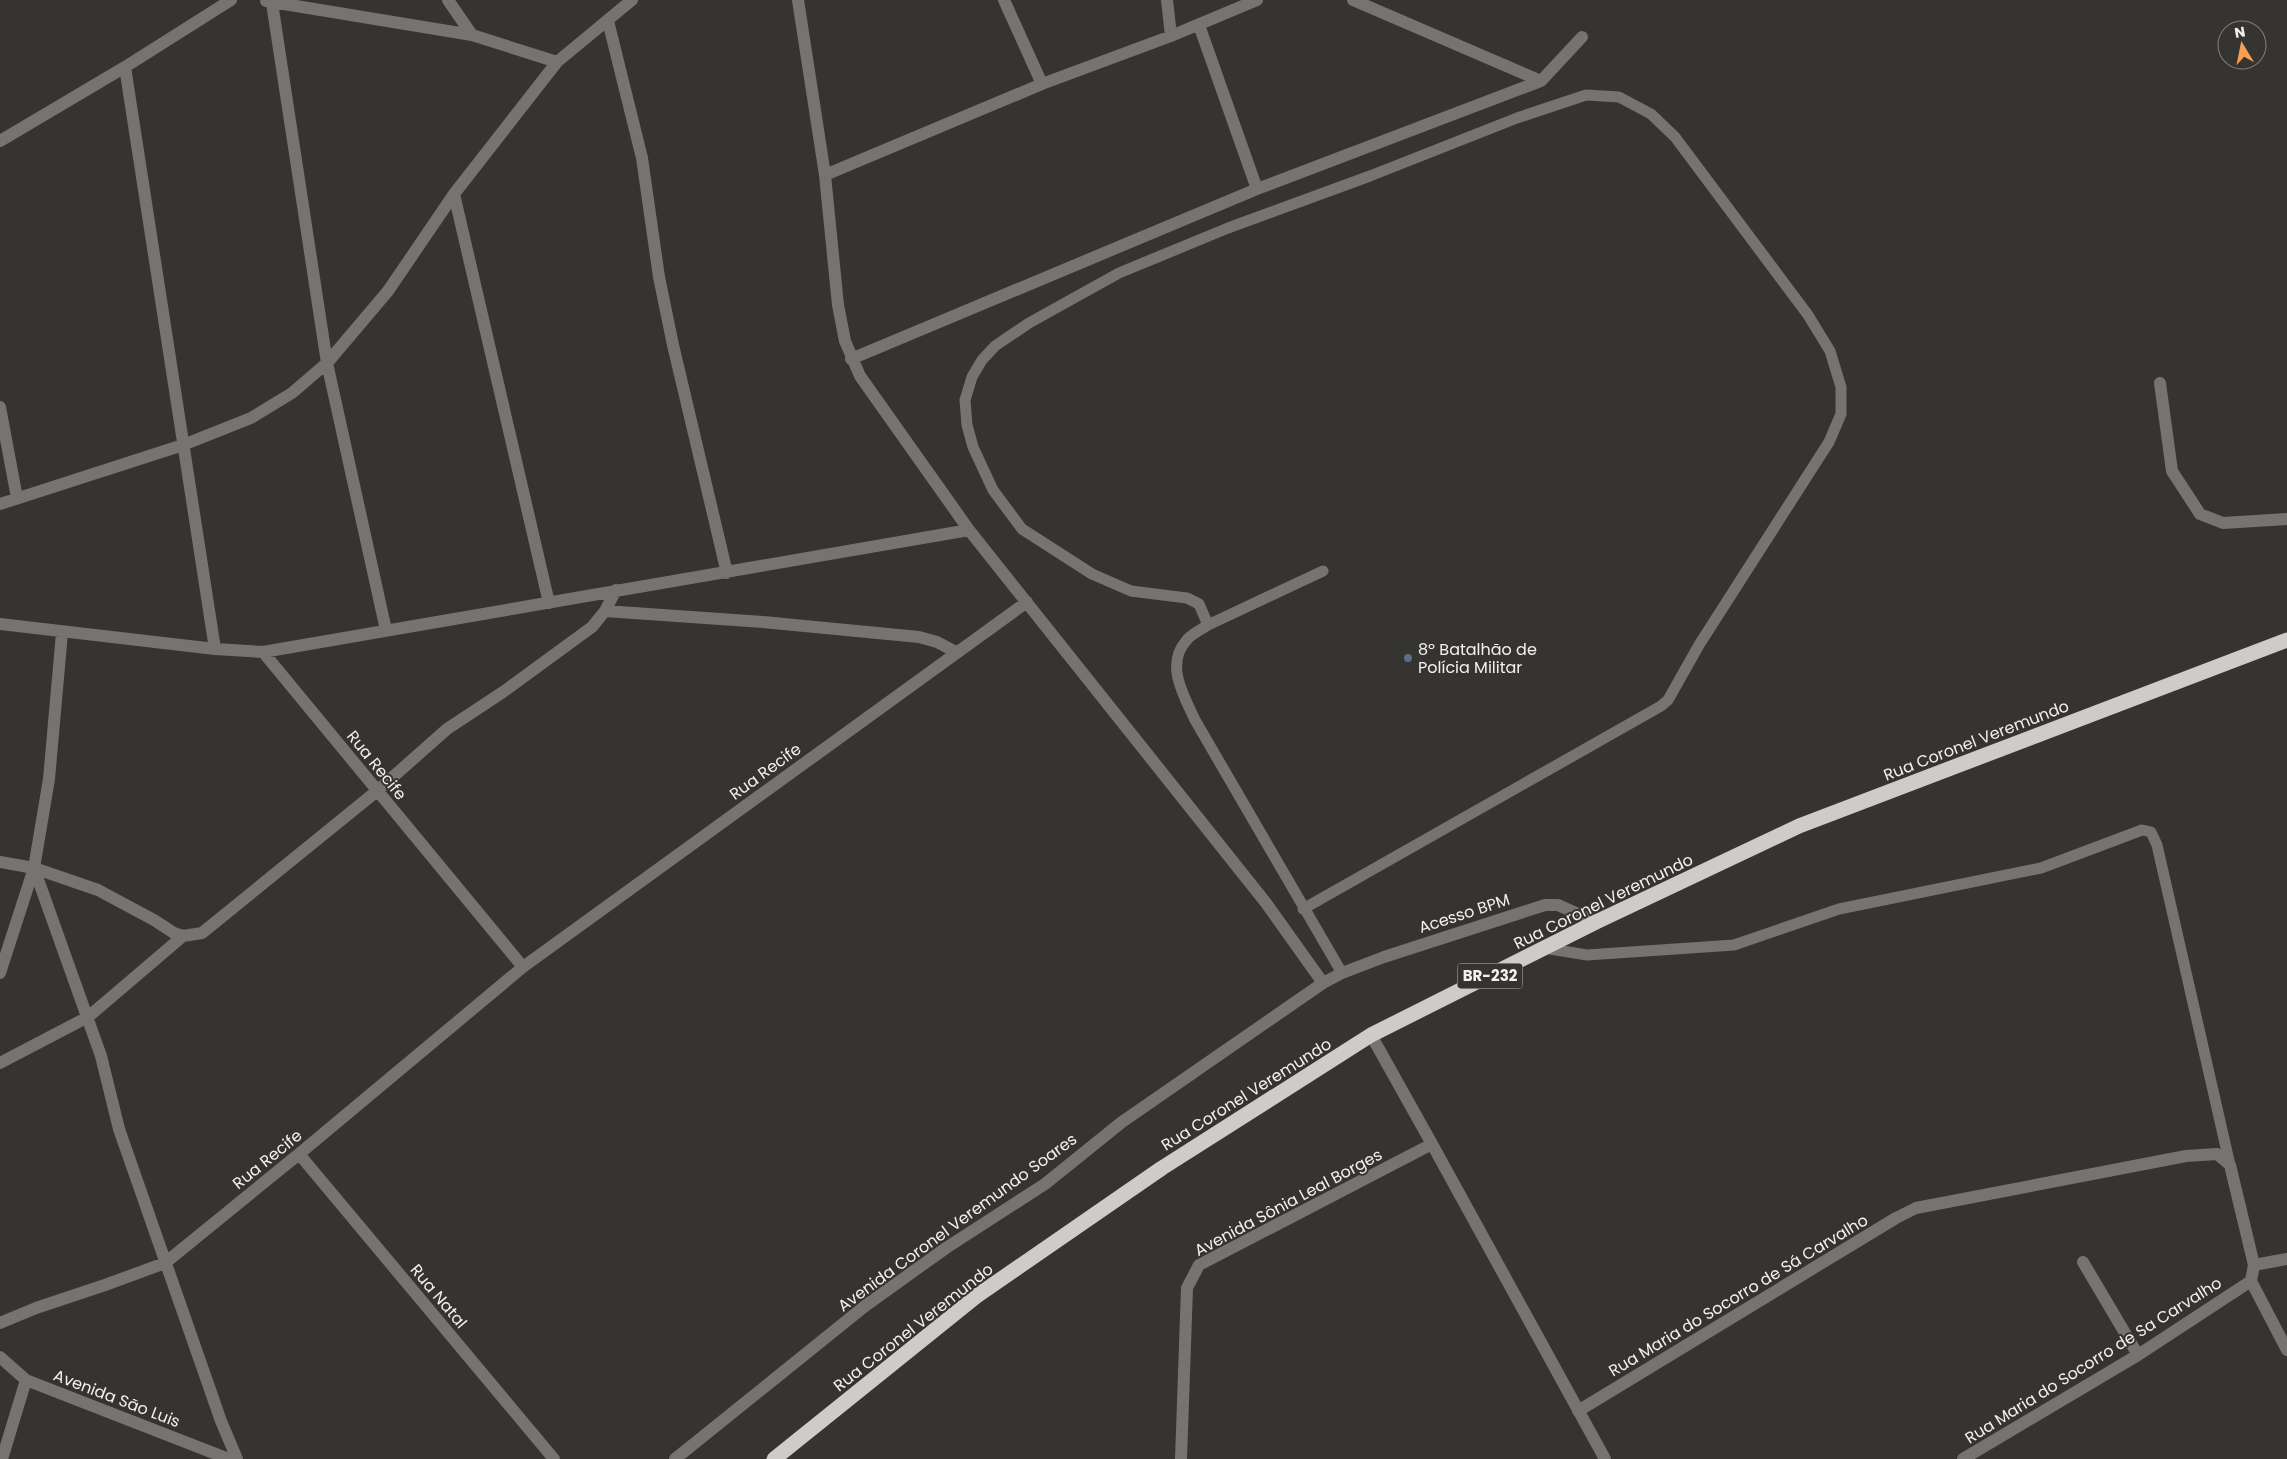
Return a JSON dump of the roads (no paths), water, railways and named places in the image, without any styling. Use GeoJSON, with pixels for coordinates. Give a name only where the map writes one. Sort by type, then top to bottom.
{"type":"FeatureCollection","features":[{"type":"Feature","properties":{"kind":"highway","name":"Rua Coronel Veremundo"},"geometry":{"type":"LineString","coordinates":[[774,1459],[978,1295],[1162,1168],[1371,1036],[1596,922],[1799,826],[2287,640]]}},
{"type":"Feature","properties":{"kind":"street"},"geometry":{"type":"LineString","coordinates":[[0,141],[125,67],[231,0]]}},
{"type":"Feature","properties":{"kind":"street"},"geometry":{"type":"LineString","coordinates":[[448,0],[472,35]]}},
{"type":"Feature","properties":{"kind":"street"},"geometry":{"type":"LineString","coordinates":[[0,504],[183,446],[251,418],[292,393],[327,363],[388,291],[454,194],[557,62],[632,0]]}},
{"type":"Feature","properties":{"kind":"street"},"geometry":{"type":"LineString","coordinates":[[798,0],[825,175],[838,305],[845,341],[851,359],[860,376],[969,530],[1260,895],[1323,983]]}},
{"type":"Feature","properties":{"kind":"street"},"geometry":{"type":"LineString","coordinates":[[1004,0],[1042,84]]}},
{"type":"Feature","properties":{"kind":"street"},"geometry":{"type":"LineString","coordinates":[[1167,0],[1171,36]]}},
{"type":"Feature","properties":{"kind":"street"},"geometry":{"type":"LineString","coordinates":[[825,175],[1042,84],[1171,36],[1256,0]]}},
{"type":"Feature","properties":{"kind":"street"},"geometry":{"type":"LineString","coordinates":[[1354,0],[1540,81]]}},
{"type":"Feature","properties":{"kind":"street"},"geometry":{"type":"LineString","coordinates":[[386,630],[327,363],[268,1],[472,35],[557,62]]}},
{"type":"Feature","properties":{"kind":"street"},"geometry":{"type":"LineString","coordinates":[[608,21],[642,158],[659,277],[673,344],[727,573]]}},
{"type":"Feature","properties":{"kind":"street"},"geometry":{"type":"LineString","coordinates":[[1199,25],[1258,188]]}},
{"type":"Feature","properties":{"kind":"street"},"geometry":{"type":"LineString","coordinates":[[851,359],[1258,188],[1540,81],[1582,37]]}},
{"type":"Feature","properties":{"kind":"street"},"geometry":{"type":"LineString","coordinates":[[125,67],[215,649]]}},
{"type":"Feature","properties":{"kind":"street"},"geometry":{"type":"LineString","coordinates":[[454,194],[549,603]]}},
{"type":"Feature","properties":{"kind":"street"},"geometry":{"type":"LineString","coordinates":[[2160,383],[2172,471],[2200,514],[2223,523],[2287,519]]}},
{"type":"Feature","properties":{"kind":"street"},"geometry":{"type":"LineString","coordinates":[[0,407],[16,498]]}},
{"type":"Feature","properties":{"kind":"street"},"geometry":{"type":"LineString","coordinates":[[0,624],[62,633],[215,649],[263,652],[969,530]]}},
{"type":"Feature","properties":{"kind":"street"},"geometry":{"type":"LineString","coordinates":[[0,862],[34,868],[98,890],[174,933],[183,936],[202,933],[377,791],[447,729],[562,651],[592,627],[606,611],[616,590]]}},
{"type":"Feature","properties":{"kind":"street","name":"Rua Recife"},"geometry":{"type":"LineString","coordinates":[[0,1323],[36,1308],[166,1263],[300,1154],[523,967],[1026,602]]}},
{"type":"Feature","properties":{"kind":"street"},"geometry":{"type":"LineString","coordinates":[[606,611],[763,622],[918,637],[937,642],[956,652]]}},
{"type":"Feature","properties":{"kind":"street"},"geometry":{"type":"LineString","coordinates":[[0,974],[34,868],[48,779],[62,633]]}},
{"type":"Feature","properties":{"kind":"street","name":"Rua Recife"},"geometry":{"type":"LineString","coordinates":[[263,652],[523,967]]}},
{"type":"Feature","properties":{"kind":"street"},"geometry":{"type":"LineString","coordinates":[[34,868],[102,1056],[119,1129],[237,1459]]}},
{"type":"Feature","properties":{"kind":"street","name":"Acesso BPM"},"geometry":{"type":"LineString","coordinates":[[1342,973],[1422,944],[1545,905],[1558,905],[1596,922]]}},
{"type":"Feature","properties":{"kind":"street"},"geometry":{"type":"LineString","coordinates":[[0,1063],[88,1017],[183,936]]}},
{"type":"Feature","properties":{"kind":"street","name":"Avenida Coronel Veremundo Soares"},"geometry":{"type":"LineString","coordinates":[[675,1459],[865,1306],[946,1248],[1045,1184],[1122,1122],[1323,983],[1342,973]]}},
{"type":"Feature","properties":{"kind":"street"},"geometry":{"type":"LineString","coordinates":[[1371,1036],[1605,1459]]}},
{"type":"Feature","properties":{"kind":"street","name":"Avenida Sônia Leal Borges"},"geometry":{"type":"LineString","coordinates":[[1181,1459],[1188,1288],[1199,1265],[1432,1144]]}},
{"type":"Feature","properties":{"kind":"street","name":"Rua Natal"},"geometry":{"type":"LineString","coordinates":[[300,1154],[554,1459]]}},
{"type":"Feature","properties":{"kind":"street","name":"Rua Maria do Socorro de Sá Carvalho"},"geometry":{"type":"LineString","coordinates":[[1578,1411],[1896,1218],[1916,1208],[2186,1156],[2218,1154],[2230,1165]]}},
{"type":"Feature","properties":{"kind":"street"},"geometry":{"type":"LineString","coordinates":[[2230,1165],[2254,1265],[2251,1281],[2287,1350]]}},
{"type":"Feature","properties":{"kind":"street"},"geometry":{"type":"LineString","coordinates":[[2254,1265],[2287,1259]]}},
{"type":"Feature","properties":{"kind":"street"},"geometry":{"type":"LineString","coordinates":[[2083,1262],[2138,1355]]}},
{"type":"Feature","properties":{"kind":"street","name":"Rua Maria do Socorro de Sa Carvalho"},"geometry":{"type":"LineString","coordinates":[[1963,1459],[2138,1355],[2251,1281]]}},
{"type":"Feature","properties":{"kind":"street","name":"Avenida São Luis"},"geometry":{"type":"LineString","coordinates":[[0,1357],[26,1380],[229,1459]]}},
{"type":"Feature","properties":{"kind":"street"},"geometry":{"type":"LineString","coordinates":[[2,1459],[26,1380]]}},
{"type":"Feature","properties":{"kind":"lane"},"geometry":{"type":"LineString","coordinates":[[1208,625],[1199,604],[1187,598],[1131,591],[1092,574],[1022,529],[993,490],[973,447],[967,425],[965,400],[972,377],[982,360],[995,346],[1030,323],[1119,274],[1228,228],[1370,176],[1517,118],[1586,95],[1619,97],[1651,114],[1675,138],[1808,314],[1830,351],[1841,387],[1841,414],[1829,442],[1698,645],[1668,700],[1661,706],[1585,750],[1303,909]]}},
{"type":"Feature","properties":{"kind":"lane"},"geometry":{"type":"LineString","coordinates":[[1323,571],[1208,625],[1187,639],[1179,650],[1176,670],[1181,691],[1303,909],[1342,973]]}},
{"type":"Feature","properties":{"kind":"lane"},"geometry":{"type":"LineString","coordinates":[[1544,948],[1586,955],[1734,945],[1839,909],[2041,868],[2142,830],[2150,832],[2157,845],[2230,1165]]}},
{"type":"Feature","properties":{"kind":"place","name":"8º Batalhão de Polícia Militar"},"geometry":{"type":"Point","coordinates":[1408,658]}}]}
